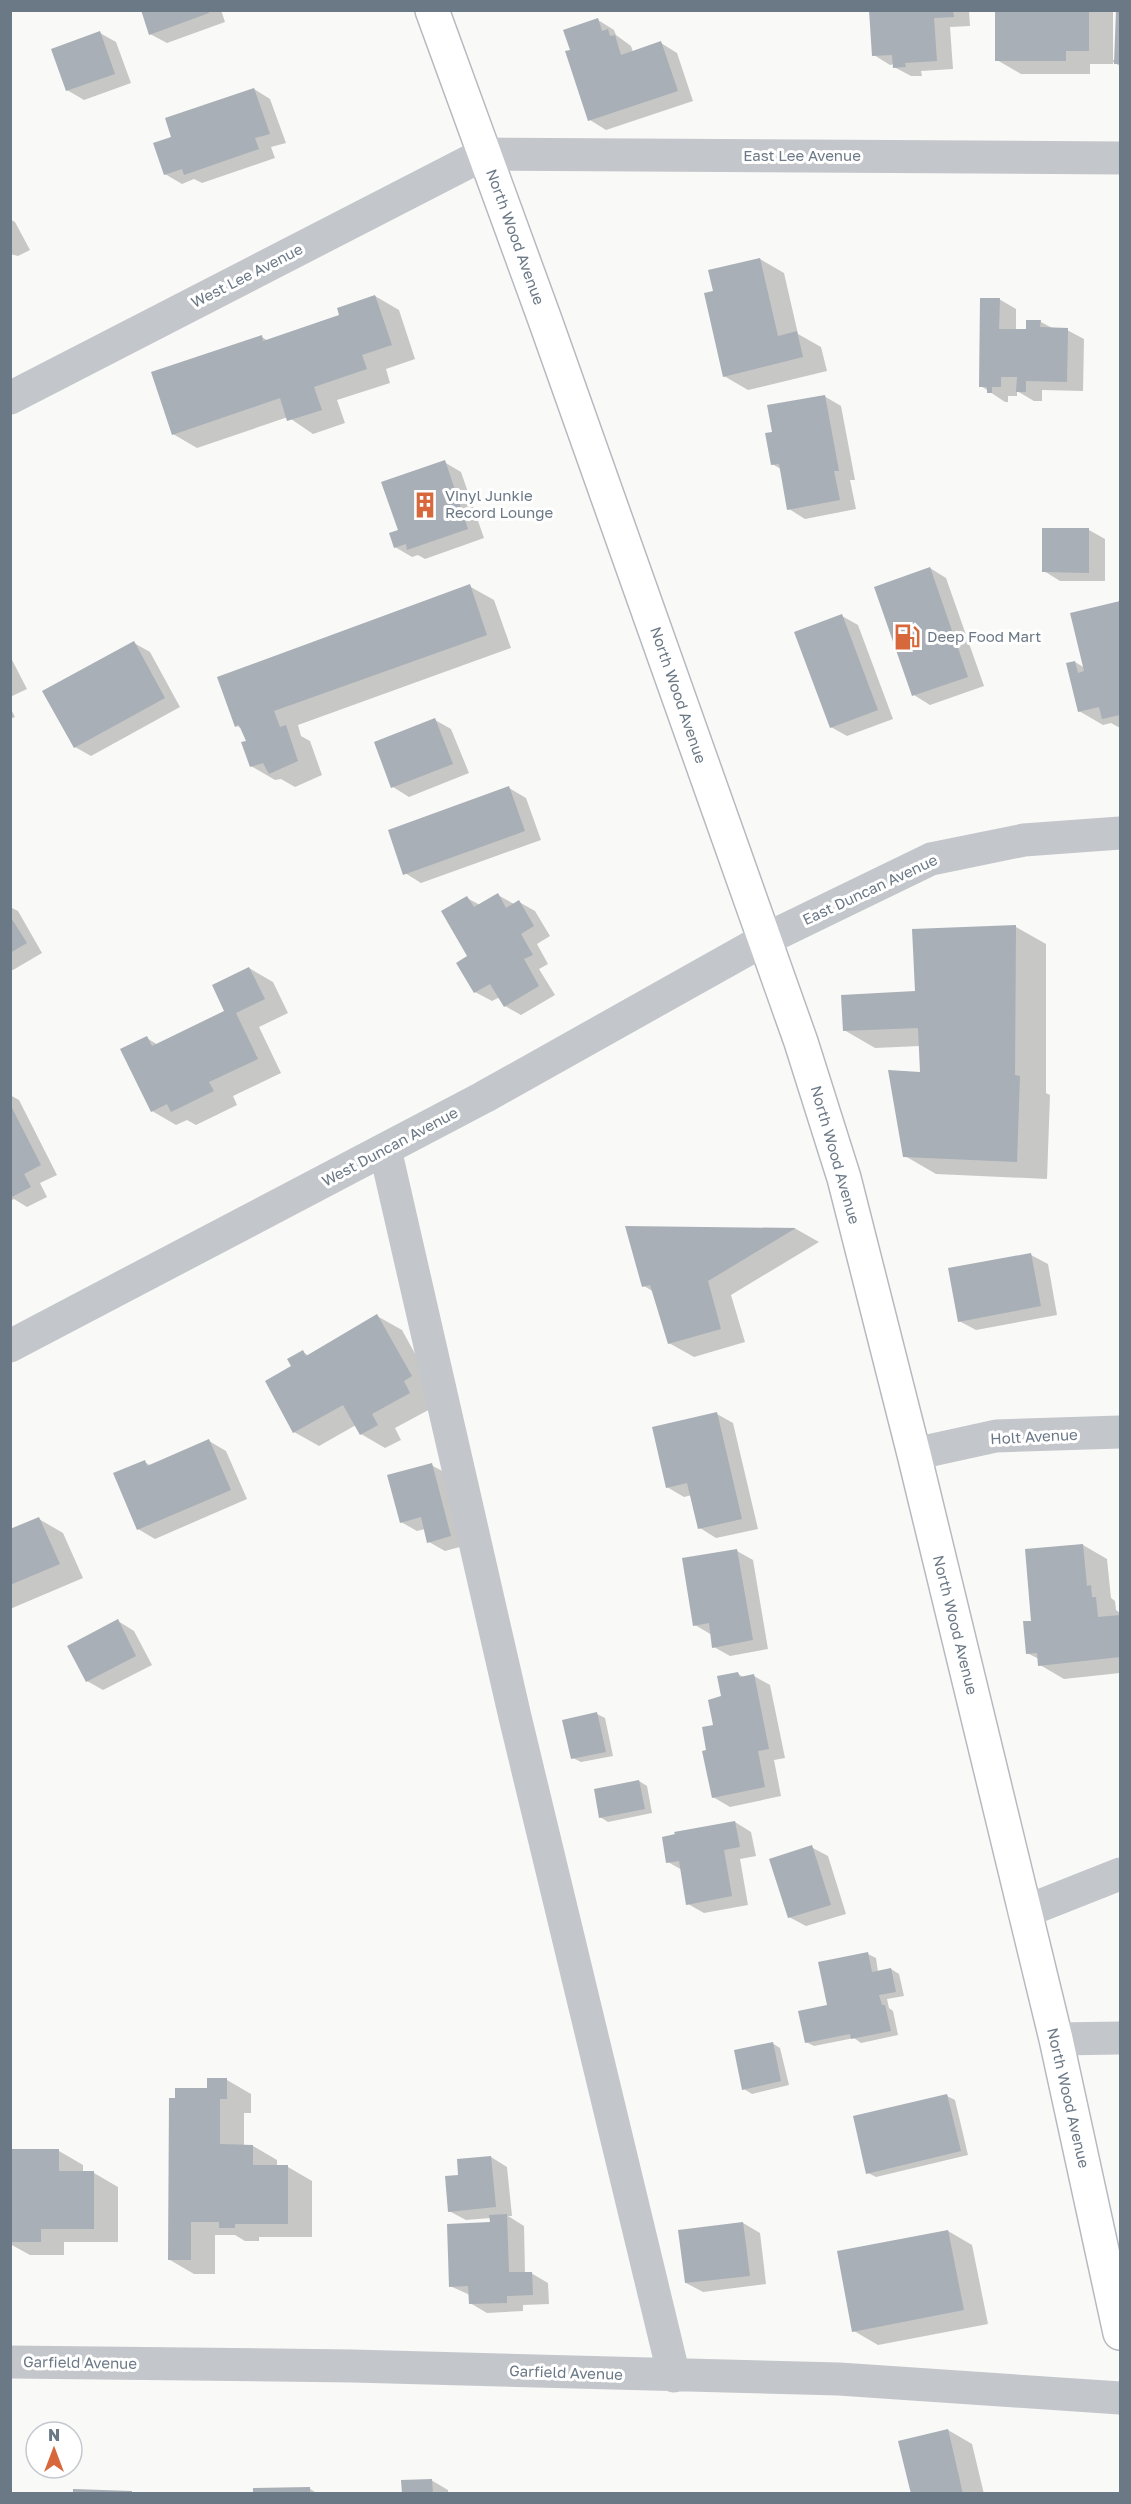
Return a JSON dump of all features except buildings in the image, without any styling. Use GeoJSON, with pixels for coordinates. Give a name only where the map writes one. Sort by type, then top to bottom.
{"type":"FeatureCollection","features":[{"type":"Feature","properties":{"kind":"main road","name":"North Wood Avenue"},"geometry":{"type":"LineString","coordinates":[[432,10],[545,320],[801,1041],[844,1178],[914,1454],[1056,2039],[1120,2333]]}},
{"type":"Feature","properties":{"kind":"street","name":"East Lee Avenue"},"geometry":{"type":"LineString","coordinates":[[484,154],[1120,158]]}},
{"type":"Feature","properties":{"kind":"street","name":"West Lee Avenue"},"geometry":{"type":"LineString","coordinates":[[10,398],[484,154]]}},
{"type":"Feature","properties":{"kind":"street","name":"East Duncan Avenue"},"geometry":{"type":"LineString","coordinates":[[764,940],[931,859],[1024,840],[1120,833]]}},
{"type":"Feature","properties":{"kind":"street","name":"West Duncan Avenue"},"geometry":{"type":"LineString","coordinates":[[10,1346],[484,1097],[764,940]]}},
{"type":"Feature","properties":{"kind":"street"},"geometry":{"type":"LineString","coordinates":[[385,1149],[514,1717],[674,2376]]}},
{"type":"Feature","properties":{"kind":"street","name":"Holt Avenue"},"geometry":{"type":"LineString","coordinates":[[914,1454],[996,1436],[1120,1432]]}},
{"type":"Feature","properties":{"kind":"street"},"geometry":{"type":"LineString","coordinates":[[1024,1912],[1120,1874]]}},
{"type":"Feature","properties":{"kind":"street"},"geometry":{"type":"LineString","coordinates":[[1056,2039],[1120,2038]]}},
{"type":"Feature","properties":{"kind":"street","name":"Garfield Avenue"},"geometry":{"type":"LineString","coordinates":[[10,2362],[342,2366],[839,2379],[1120,2398]]}},
{"type":"Feature","properties":{"kind":"place","name":"Vinyl Junkie Record Lounge"},"geometry":{"type":"Point","coordinates":[425,505]}},
{"type":"Feature","properties":{"kind":"place","name":"Deep Food Mart"},"geometry":{"type":"Point","coordinates":[907,637]}}]}
